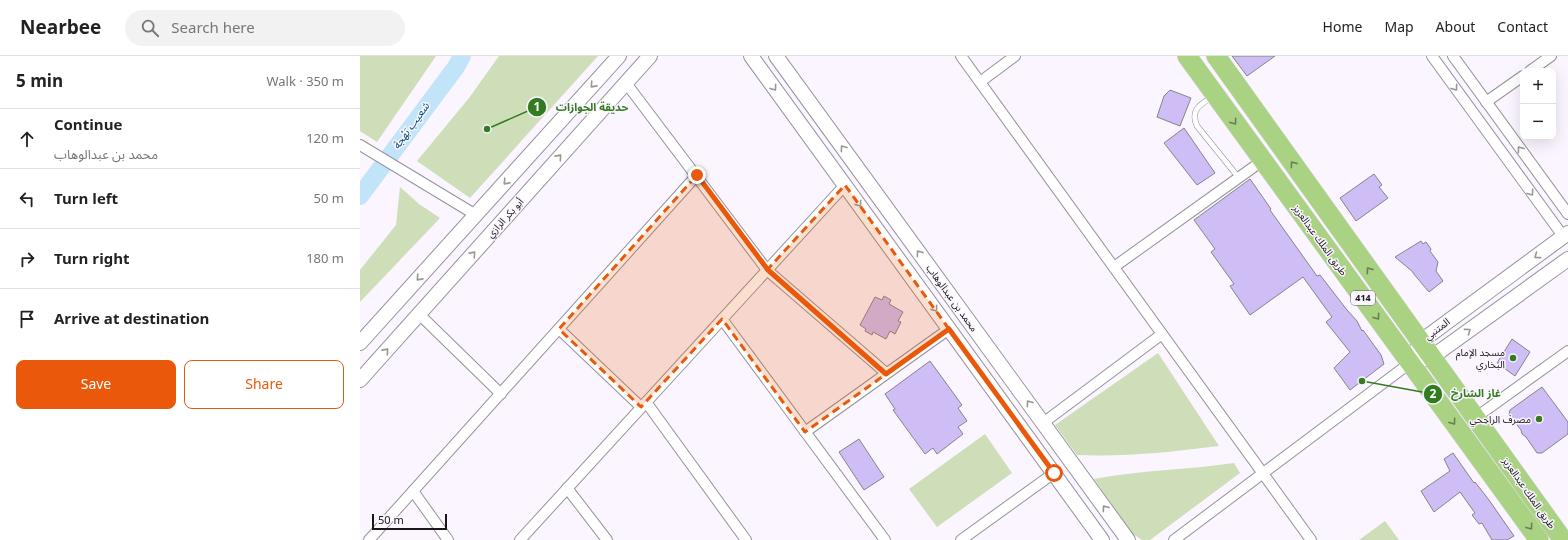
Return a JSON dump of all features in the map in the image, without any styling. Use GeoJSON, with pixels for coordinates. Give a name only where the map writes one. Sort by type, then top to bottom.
{"type":"FeatureCollection","features":[{"type":"Feature","properties":{"kind":"highway","name":"طريق الملك عبدالعزيز"},"geometry":{"type":"LineString","coordinates":[[1187,56],[1539,540]]}},
{"type":"Feature","properties":{"kind":"highway","name":"طريق الملك عبدالعزيز"},"geometry":{"type":"LineString","coordinates":[[1216,56],[1563,540]]}},
{"type":"Feature","properties":{"kind":"street"},"geometry":{"type":"LineString","coordinates":[[360,343],[619,56]]}},
{"type":"Feature","properties":{"kind":"street","name":"أبو بكر الرازي"},"geometry":{"type":"LineString","coordinates":[[360,380],[650,56]]}},
{"type":"Feature","properties":{"kind":"street","name":"محمد بن عبدالوهاب"},"geometry":{"type":"LineString","coordinates":[[751,56],[1102,540]]}},
{"type":"Feature","properties":{"kind":"street","name":"محمد بن عبدالوهاب"},"geometry":{"type":"LineString","coordinates":[[776,56],[1128,540]]}},
{"type":"Feature","properties":{"kind":"street"},"geometry":{"type":"LineString","coordinates":[[961,56],[1311,540]]}},
{"type":"Feature","properties":{"kind":"street"},"geometry":{"type":"LineString","coordinates":[[980,82],[1015,56]]}},
{"type":"Feature","properties":{"kind":"street"},"geometry":{"type":"LineString","coordinates":[[1432,56],[1565,235]]}},
{"type":"Feature","properties":{"kind":"street"},"geometry":{"type":"LineString","coordinates":[[1453,56],[1568,214]]}},
{"type":"Feature","properties":{"kind":"street"},"geometry":{"type":"LineString","coordinates":[[1534,68],[1551,56]]}},
{"type":"Feature","properties":{"kind":"street"},"geometry":{"type":"LineString","coordinates":[[1486,102],[1520,78]]}},
{"type":"Feature","properties":{"kind":"street"},"geometry":{"type":"LineString","coordinates":[[626,83],[768,270],[886,374]]}},
{"type":"Feature","properties":{"kind":"street"},"geometry":{"type":"LineString","coordinates":[[360,145],[476,215]]}},
{"type":"Feature","properties":{"kind":"street"},"geometry":{"type":"LineString","coordinates":[[1114,267],[1262,161]]}},
{"type":"Feature","properties":{"kind":"street"},"geometry":{"type":"LineString","coordinates":[[370,540],[697,175]]}},
{"type":"Feature","properties":{"kind":"street"},"geometry":{"type":"LineString","coordinates":[[520,540],[845,185]]}},
{"type":"Feature","properties":{"kind":"street","name":"المتنبي"},"geometry":{"type":"LineString","coordinates":[[1410,363],[1420,342],[1565,235]]}},
{"type":"Feature","properties":{"kind":"street","name":"المتنبي"},"geometry":{"type":"LineString","coordinates":[[1410,363],[1432,357],[1568,259]]}},
{"type":"Feature","properties":{"kind":"street"},"geometry":{"type":"LineString","coordinates":[[419,314],[501,394]]}},
{"type":"Feature","properties":{"kind":"street"},"geometry":{"type":"LineString","coordinates":[[722,319],[885,540]]}},
{"type":"Feature","properties":{"kind":"street"},"geometry":{"type":"LineString","coordinates":[[559,329],[644,405],[746,540]]}},
{"type":"Feature","properties":{"kind":"street"},"geometry":{"type":"LineString","coordinates":[[805,432],[949,329]]}},
{"type":"Feature","properties":{"kind":"street"},"geometry":{"type":"LineString","coordinates":[[1043,423],[1162,334]]}},
{"type":"Feature","properties":{"kind":"street"},"geometry":{"type":"LineString","coordinates":[[1476,418],[1568,351]]}},
{"type":"Feature","properties":{"kind":"street"},"geometry":{"type":"LineString","coordinates":[[1174,540],[1410,363]]}},
{"type":"Feature","properties":{"kind":"street"},"geometry":{"type":"LineString","coordinates":[[961,540],[1054,473]]}},
{"type":"Feature","properties":{"kind":"street"},"geometry":{"type":"LineString","coordinates":[[567,488],[607,540]]}},
{"type":"Feature","properties":{"kind":"street"},"geometry":{"type":"LineString","coordinates":[[413,491],[448,540]]}},
{"type":"Feature","properties":{"kind":"lane"},"geometry":{"type":"LineString","coordinates":[[1214,95],[1198,107],[1195,112],[1194,119],[1197,126],[1239,178]]}},
{"type":"Feature","properties":{"kind":"highlighted area"},"geometry":{"type":"Polygon","coordinates":[[[697,175],[767,270],[845,185],[949,329],[805,432],[722,319],[641,407],[559,329],[697,175]]]}},
{"type":"Feature","properties":{"kind":"green space"},"geometry":{"type":"Polygon","coordinates":[[[360,56],[436,56],[377,142],[360,131],[360,56]]]}},
{"type":"Feature","properties":{"kind":"green space"},"geometry":{"type":"Polygon","coordinates":[[[499,56],[598,56],[470,198],[417,161],[469,98],[499,56]]]}},
{"type":"Feature","properties":{"kind":"green space"},"geometry":{"type":"Polygon","coordinates":[[[400,187],[419,204],[440,218],[360,302],[360,270],[396,225],[400,187]]]}},
{"type":"Feature","properties":{"kind":"green space"},"geometry":{"type":"Polygon","coordinates":[[[1158,353],[1219,446],[1148,454],[1077,455],[1055,425],[1158,353]]]}},
{"type":"Feature","properties":{"kind":"green space"},"geometry":{"type":"Polygon","coordinates":[[[985,434],[1012,473],[937,527],[909,489],[985,434]]]}},
{"type":"Feature","properties":{"kind":"green space"},"geometry":{"type":"Polygon","coordinates":[[[1234,463],[1240,473],[1150,540],[1142,540],[1133,534],[1094,479],[1111,476],[1234,463]]]}},
{"type":"Feature","properties":{"kind":"green space"},"geometry":{"type":"Polygon","coordinates":[[[1385,521],[1399,540],[1359,540],[1385,521]]]}},
{"type":"Feature","properties":{"kind":"building"},"geometry":{"type":"Polygon","coordinates":[[[1232,56],[1275,56],[1247,76],[1232,56]]]}},
{"type":"Feature","properties":{"kind":"building"},"geometry":{"type":"Polygon","coordinates":[[[1170,90],[1191,98],[1180,126],[1157,117],[1164,96],[1170,90]]]}},
{"type":"Feature","properties":{"kind":"building"},"geometry":{"type":"Polygon","coordinates":[[[1184,128],[1215,173],[1197,185],[1164,143],[1184,128]]]}},
{"type":"Feature","properties":{"kind":"building"},"geometry":{"type":"Polygon","coordinates":[[[1374,174],[1382,185],[1379,187],[1388,198],[1356,221],[1340,198],[1374,174]]]}},
{"type":"Feature","properties":{"kind":"building"},"geometry":{"type":"Polygon","coordinates":[[[1250,179],[1317,276],[1320,275],[1357,321],[1362,331],[1363,330],[1381,355],[1384,364],[1350,390],[1334,368],[1350,352],[1326,322],[1332,317],[1303,277],[1250,315],[1230,286],[1234,284],[1211,252],[1215,249],[1194,220],[1250,179]]]}},
{"type":"Feature","properties":{"kind":"building"},"geometry":{"type":"Polygon","coordinates":[[[1421,241],[1423,244],[1426,242],[1431,249],[1430,251],[1438,262],[1436,271],[1443,281],[1429,292],[1413,272],[1395,257],[1421,241]]]}},
{"type":"Feature","properties":{"kind":"building"},"geometry":{"type":"Polygon","coordinates":[[[884,296],[891,300],[889,304],[903,312],[898,321],[901,322],[895,334],[890,331],[886,339],[873,332],[872,335],[865,331],[866,329],[860,325],[875,297],[882,300],[884,296]]]}},
{"type":"Feature","properties":{"kind":"building","name":"مسجد الإمام البخاري"},"geometry":{"type":"Polygon","coordinates":[[[1512,339],[1530,352],[1515,376],[1497,363],[1512,339]]]}},
{"type":"Feature","properties":{"kind":"building"},"geometry":{"type":"Polygon","coordinates":[[[930,361],[962,405],[958,408],[967,421],[958,427],[963,434],[937,454],[933,448],[925,454],[893,410],[895,409],[885,394],[930,361]]]}},
{"type":"Feature","properties":{"kind":"building","name":"مصرف الراجحي"},"geometry":{"type":"Polygon","coordinates":[[[1542,387],[1568,422],[1568,434],[1542,453],[1537,453],[1509,415],[1510,410],[1542,387]]]}},
{"type":"Feature","properties":{"kind":"building"},"geometry":{"type":"Polygon","coordinates":[[[859,439],[884,477],[864,490],[839,452],[859,439]]]}},
{"type":"Feature","properties":{"kind":"building"},"geometry":{"type":"Polygon","coordinates":[[[1453,453],[1514,536],[1507,540],[1492,540],[1482,523],[1479,524],[1472,515],[1475,513],[1460,492],[1434,512],[1421,491],[1450,471],[1444,459],[1453,453]]]}},
{"type":"Feature","properties":{"kind":"waterway","name":"شعيب بَهْجة"},"geometry":{"type":"LineString","coordinates":[[360,196],[456,67],[462,56]]}},
{"type":"Feature","properties":{"kind":"place","name":"حديقة الجوازات"},"geometry":{"type":"Point","coordinates":[487,129]}},
{"type":"Feature","properties":{"kind":"place","name":"مسجد الإمام البخاري"},"geometry":{"type":"Point","coordinates":[1513,358]}},
{"type":"Feature","properties":{"kind":"place","name":"غاز الشارخ"},"geometry":{"type":"Point","coordinates":[1362,381]}},
{"type":"Feature","properties":{"kind":"place","name":"مصرف الراجحي"},"geometry":{"type":"Point","coordinates":[1539,419]}},
{"type":"Feature","properties":{"kind":"route"},"geometry":{"type":"LineString","coordinates":[[697,175],[768,270],[886,374],[949,329],[1054,473]]}}]}
